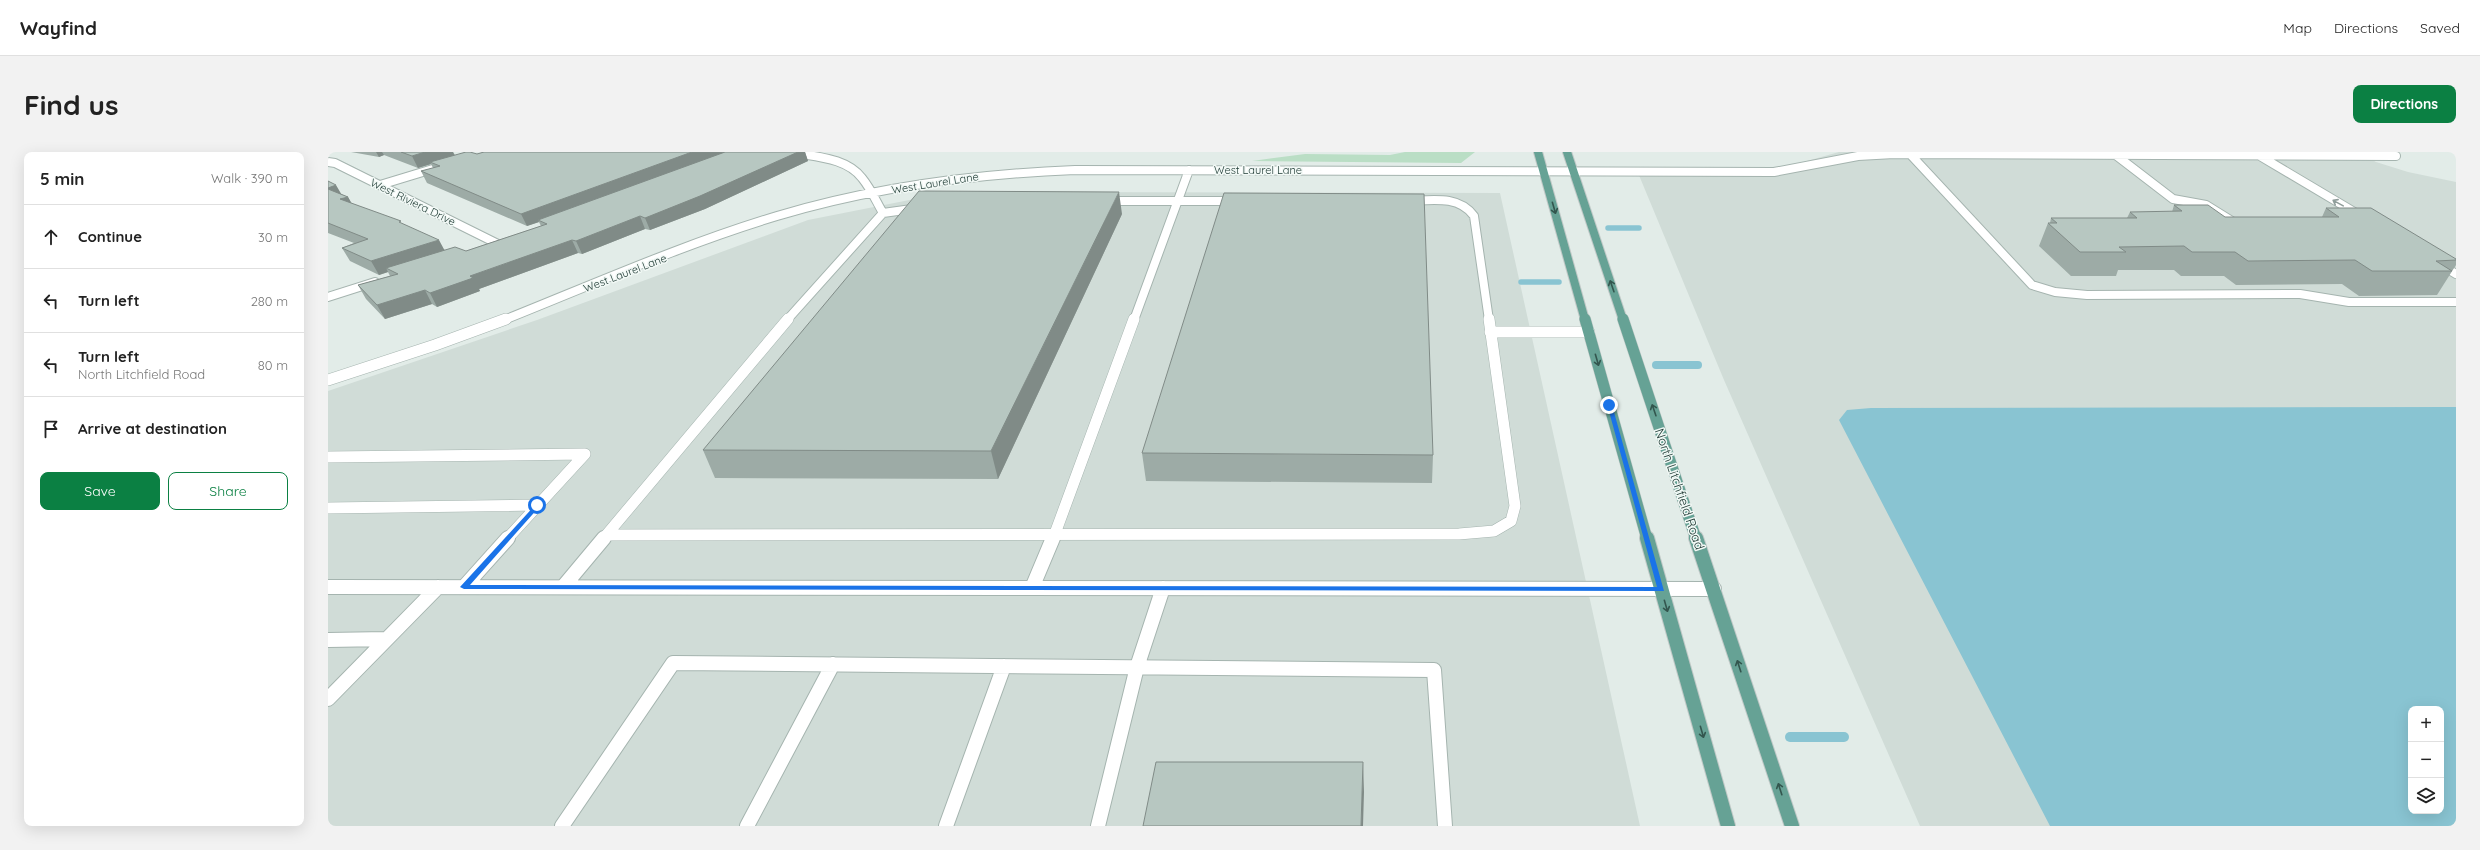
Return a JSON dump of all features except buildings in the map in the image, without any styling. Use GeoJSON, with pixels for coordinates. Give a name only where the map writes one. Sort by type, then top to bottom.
{"type":"FeatureCollection","features":[{"type":"Feature","properties":{"kind":"main road"},"geometry":{"type":"LineString","coordinates":[[1538,152],[1728,826]]}},
{"type":"Feature","properties":{"kind":"main road","name":"North Litchfield Road"},"geometry":{"type":"LineString","coordinates":[[1568,152],[1792,826]]}},
{"type":"Feature","properties":{"kind":"street"},"geometry":{"type":"LineString","coordinates":[[790,152],[848,166],[858,173],[883,213]]}},
{"type":"Feature","properties":{"kind":"street"},"geometry":{"type":"LineString","coordinates":[[1910,154],[2032,285],[2055,292],[2088,295],[2300,294],[2349,302],[2456,302]]}},
{"type":"Feature","properties":{"kind":"street","name":"West Laurel Lane"},"geometry":{"type":"LineString","coordinates":[[328,380],[496,323],[725,233],[779,216],[870,194],[922,184],[1008,173],[1075,170],[1574,170],[1774,172],[1858,156],[1910,154],[2396,156]]}},
{"type":"Feature","properties":{"kind":"street"},"geometry":{"type":"LineString","coordinates":[[2117,156],[2173,198],[2206,204],[2235,223],[2251,223]]}},
{"type":"Feature","properties":{"kind":"street"},"geometry":{"type":"LineString","coordinates":[[2260,156],[2364,221]]}},
{"type":"Feature","properties":{"kind":"street","name":"West Riviera Drive"},"geometry":{"type":"LineString","coordinates":[[328,162],[335,163],[501,242],[483,248]]}},
{"type":"Feature","properties":{"kind":"street"},"geometry":{"type":"LineString","coordinates":[[380,185],[447,165]]}},
{"type":"Feature","properties":{"kind":"street"},"geometry":{"type":"LineString","coordinates":[[1032,588],[1055,534],[1189,170]]}},
{"type":"Feature","properties":{"kind":"street"},"geometry":{"type":"LineString","coordinates":[[1096,201],[1247,201]]}},
{"type":"Feature","properties":{"kind":"street"},"geometry":{"type":"LineString","coordinates":[[607,535],[1460,534],[1494,531],[1511,521],[1515,506],[1474,216],[1470,209],[1463,204],[1446,201],[1400,201]]}},
{"type":"Feature","properties":{"kind":"street"},"geometry":{"type":"LineString","coordinates":[[563,587],[820,281],[883,213],[932,206]]}},
{"type":"Feature","properties":{"kind":"street"},"geometry":{"type":"LineString","coordinates":[[2430,258],[2456,274]]}},
{"type":"Feature","properties":{"kind":"street"},"geometry":{"type":"LineString","coordinates":[[328,296],[381,281]]}},
{"type":"Feature","properties":{"kind":"street"},"geometry":{"type":"LineString","coordinates":[[1490,332],[1589,332]]}},
{"type":"Feature","properties":{"kind":"street"},"geometry":{"type":"LineString","coordinates":[[328,457],[585,454],[464,587]]}},
{"type":"Feature","properties":{"kind":"street"},"geometry":{"type":"LineString","coordinates":[[328,508],[537,505]]}},
{"type":"Feature","properties":{"kind":"street"},"geometry":{"type":"LineString","coordinates":[[328,586],[1714,589]]}},
{"type":"Feature","properties":{"kind":"street"},"geometry":{"type":"LineString","coordinates":[[328,699],[438,587]]}},
{"type":"Feature","properties":{"kind":"street"},"geometry":{"type":"LineString","coordinates":[[1098,826],[1137,667],[1163,588]]}},
{"type":"Feature","properties":{"kind":"street"},"geometry":{"type":"LineString","coordinates":[[328,640],[386,639]]}},
{"type":"Feature","properties":{"kind":"street"},"geometry":{"type":"LineString","coordinates":[[562,826],[673,663],[1434,670],[1445,826]]}},
{"type":"Feature","properties":{"kind":"street"},"geometry":{"type":"LineString","coordinates":[[747,826],[833,664]]}},
{"type":"Feature","properties":{"kind":"street"},"geometry":{"type":"LineString","coordinates":[[946,826],[1004,666]]}},
{"type":"Feature","properties":{"kind":"shaded area"},"geometry":{"type":"Polygon","coordinates":[[[1839,152],[2358,152],[2376,162],[2408,172],[2456,182],[2456,826],[1920,826],[1724,380],[1636,168],[1782,168],[1839,152]]]}},
{"type":"Feature","properties":{"kind":"shaded area"},"geometry":{"type":"Polygon","coordinates":[[[950,192],[1500,193],[1640,826],[328,826],[328,391],[537,320],[808,220],[950,192]]]}},
{"type":"Feature","properties":{"kind":"green space"},"geometry":{"type":"Polygon","coordinates":[[[1405,152],[1475,152],[1461,163],[1252,161],[1305,154],[1390,155],[1405,152]]]}},
{"type":"Feature","properties":{"kind":"water"},"geometry":{"type":"Polygon","coordinates":[[[2456,407],[2456,826],[2050,826],[1839,420],[1847,410],[1871,408],[2456,407]]]}},
{"type":"Feature","properties":{"kind":"waterway"},"geometry":{"type":"LineString","coordinates":[[1608,228],[1639,228]]}},
{"type":"Feature","properties":{"kind":"waterway"},"geometry":{"type":"LineString","coordinates":[[1521,282],[1559,282]]}},
{"type":"Feature","properties":{"kind":"waterway"},"geometry":{"type":"LineString","coordinates":[[1656,365],[1698,365]]}},
{"type":"Feature","properties":{"kind":"waterway"},"geometry":{"type":"LineString","coordinates":[[1790,737],[1844,737]]}},
{"type":"Feature","properties":{"kind":"route"},"geometry":{"type":"LineString","coordinates":[[537,505],[464,587],[1661,589],[1609,405]]}}]}
